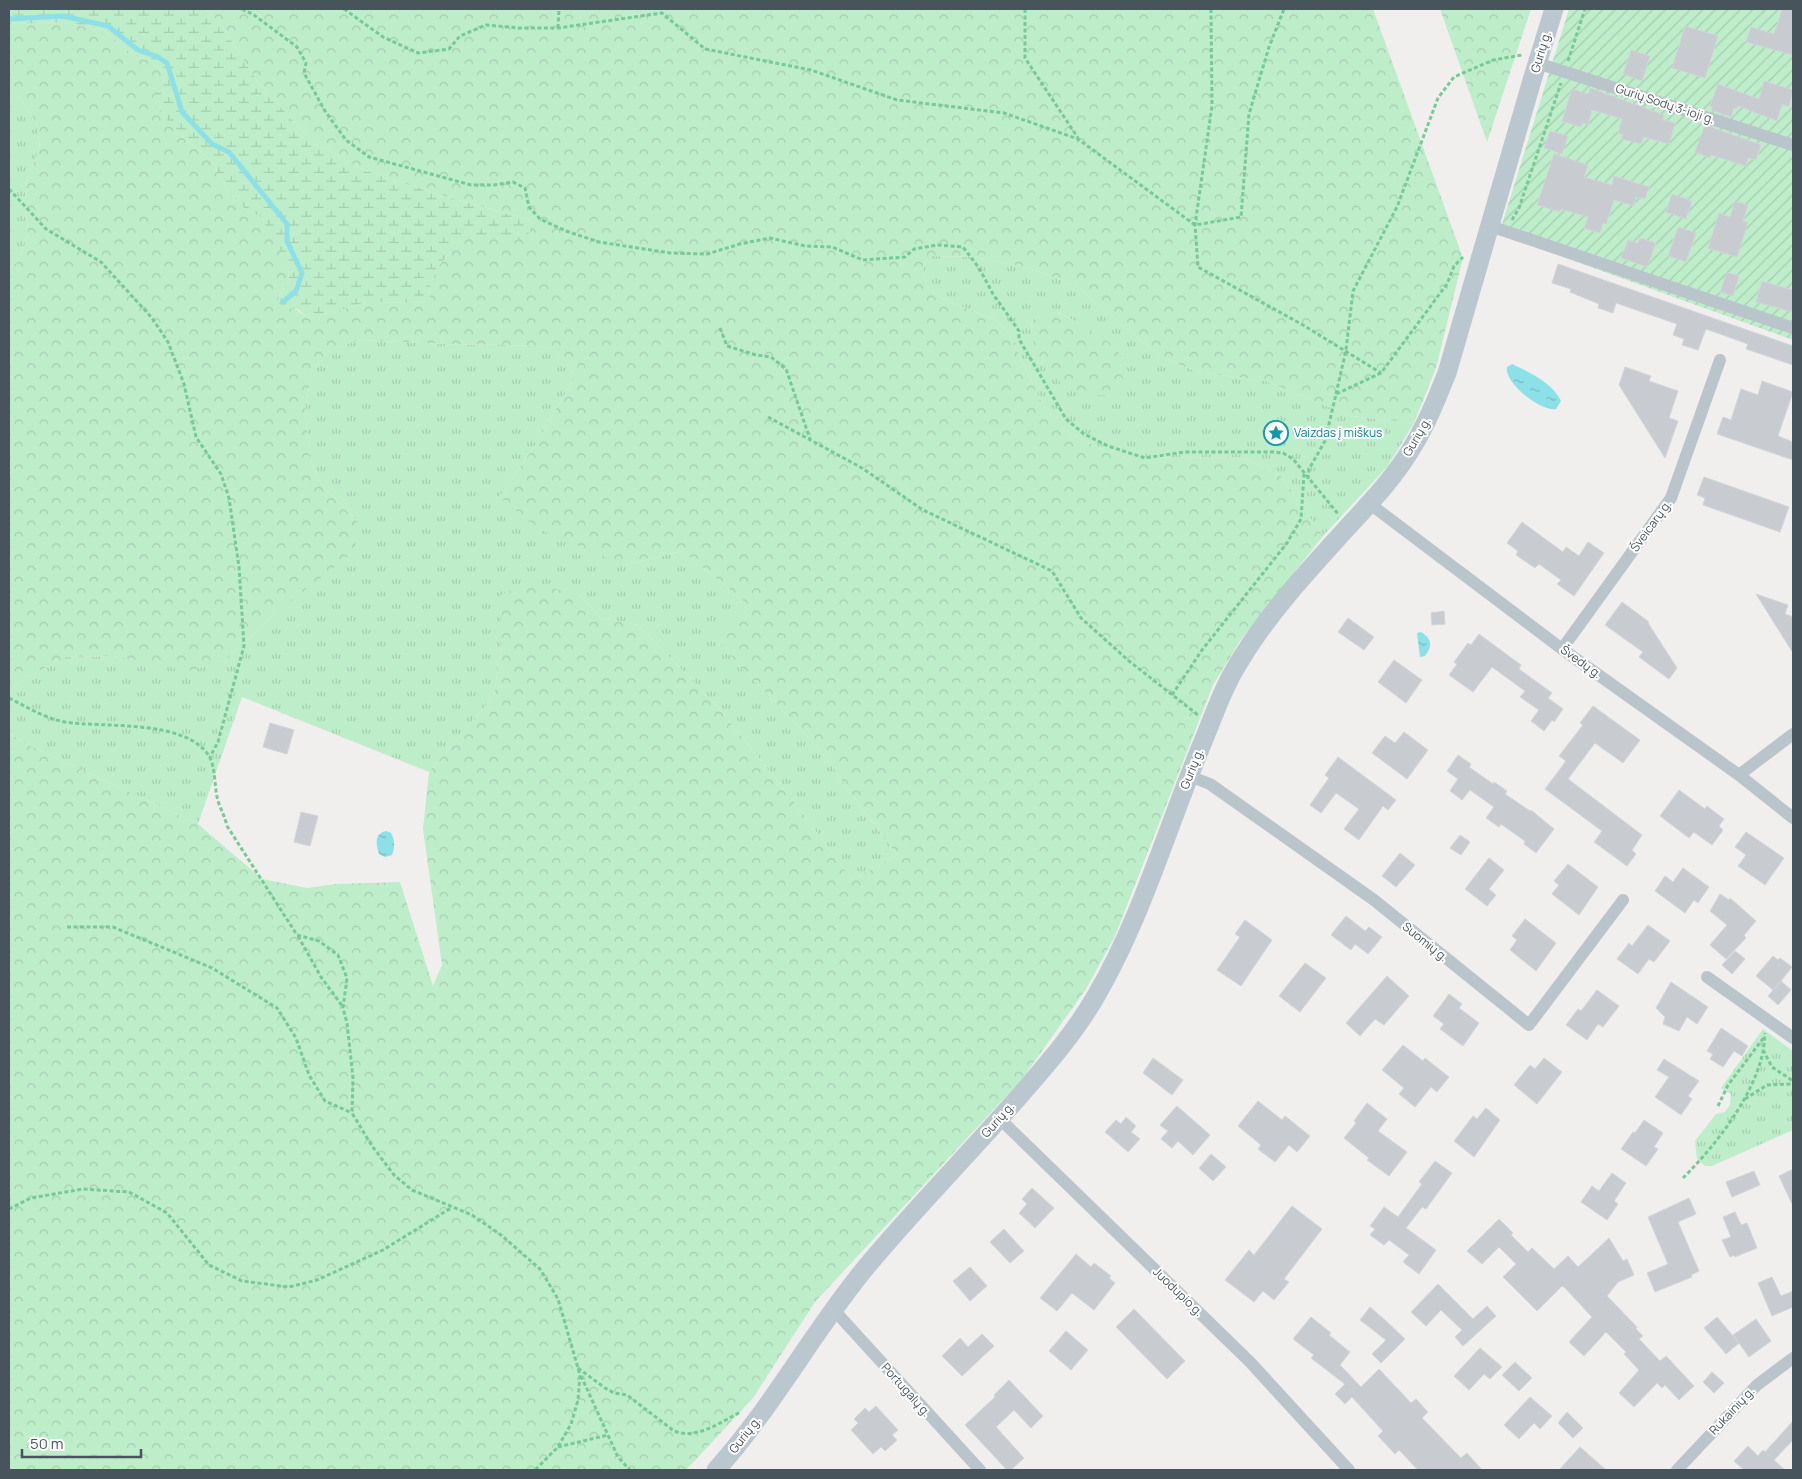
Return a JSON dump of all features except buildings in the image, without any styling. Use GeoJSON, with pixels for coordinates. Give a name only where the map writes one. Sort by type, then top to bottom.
{"type":"FeatureCollection","features":[{"type":"Feature","properties":{"kind":"street","name":"Gurių g."},"geometry":{"type":"LineString","coordinates":[[716,1470],[772,1400],[833,1309],[866,1266],[1000,1119],[1068,1038],[1095,998],[1117,957],[1141,902],[1225,686],[1255,637],[1297,584],[1370,504],[1414,446],[1431,413],[1447,373],[1482,253],[1498,228],[1539,57],[1554,9]]}},
{"type":"Feature","properties":{"kind":"street","name":"Gurių Sodų 3-ioji g."},"geometry":{"type":"LineString","coordinates":[[1539,57],[1565,72],[1793,145]]}},
{"type":"Feature","properties":{"kind":"street"},"geometry":{"type":"LineString","coordinates":[[1498,228],[1793,328]]}},
{"type":"Feature","properties":{"kind":"street","name":"Šveicarų g."},"geometry":{"type":"LineString","coordinates":[[1562,649],[1672,498],[1720,360]]}},
{"type":"Feature","properties":{"kind":"street","name":"Švedų g."},"geometry":{"type":"LineString","coordinates":[[1370,504],[1562,649],[1739,775],[1793,818]]}},
{"type":"Feature","properties":{"kind":"street"},"geometry":{"type":"LineString","coordinates":[[1739,775],[1793,734]]}},
{"type":"Feature","properties":{"kind":"street","name":"Suomių g."},"geometry":{"type":"LineString","coordinates":[[1189,776],[1210,784],[1374,900],[1529,1025],[1623,900]]}},
{"type":"Feature","properties":{"kind":"street"},"geometry":{"type":"LineString","coordinates":[[1707,977],[1793,1038]]}},
{"type":"Feature","properties":{"kind":"street","name":"Juodupio g."},"geometry":{"type":"LineString","coordinates":[[1000,1119],[1250,1362],[1350,1470]]}},
{"type":"Feature","properties":{"kind":"street","name":"Portugalų g."},"geometry":{"type":"LineString","coordinates":[[833,1309],[980,1470]]}},
{"type":"Feature","properties":{"kind":"street","name":"Rukainių g."},"geometry":{"type":"LineString","coordinates":[[1677,1470],[1756,1386],[1793,1358]]}},
{"type":"Feature","properties":{"kind":"path"},"geometry":{"type":"LineString","coordinates":[[242,9],[254,15],[297,47],[306,62],[304,73],[325,111],[346,140],[369,157],[471,185],[494,185],[513,182],[525,188],[529,207],[540,219],[598,242],[670,253],[707,254],[740,244],[770,238],[805,246],[832,247],[863,260],[905,257],[914,250],[937,245],[963,247],[979,268],[993,294],[1019,331],[1019,339],[1066,419],[1084,434],[1108,446],[1145,458],[1184,452],[1283,453],[1293,459],[1348,528]]}},
{"type":"Feature","properties":{"kind":"path"},"geometry":{"type":"LineString","coordinates":[[344,9],[383,37],[418,53],[449,49],[460,36],[486,25],[518,28],[558,28],[662,13],[705,49],[811,70],[897,100],[1004,113],[1078,138],[1195,225],[1241,217],[1250,114],[1269,47],[1284,9]]}},
{"type":"Feature","properties":{"kind":"path"},"geometry":{"type":"LineString","coordinates":[[558,28],[559,9]]}},
{"type":"Feature","properties":{"kind":"path"},"geometry":{"type":"LineString","coordinates":[[1025,9],[1026,58],[1078,138]]}},
{"type":"Feature","properties":{"kind":"path"},"geometry":{"type":"LineString","coordinates":[[1211,9],[1212,106],[1195,225],[1198,267],[1346,350],[1381,373]]}},
{"type":"Feature","properties":{"kind":"path"},"geometry":{"type":"LineString","coordinates":[[1498,228],[1519,208],[1585,9]]}},
{"type":"Feature","properties":{"kind":"path"},"geometry":{"type":"LineString","coordinates":[[1308,479],[1309,469],[1325,441],[1346,350],[1353,291],[1397,207],[1438,98],[1454,76],[1493,60],[1539,57]]}},
{"type":"Feature","properties":{"kind":"path"},"geometry":{"type":"LineString","coordinates":[[9,189],[46,228],[101,262],[152,318],[168,342],[181,375],[196,437],[221,474],[229,498],[239,568],[244,646],[218,742],[210,757]]}},
{"type":"Feature","properties":{"kind":"path"},"geometry":{"type":"LineString","coordinates":[[1336,394],[1381,373],[1447,284],[1454,266],[1465,255],[1482,253]]}},
{"type":"Feature","properties":{"kind":"path"},"geometry":{"type":"LineString","coordinates":[[720,328],[727,346],[756,355],[771,357],[786,369],[810,440]]}},
{"type":"Feature","properties":{"kind":"path"},"geometry":{"type":"LineString","coordinates":[[768,417],[862,468],[923,510],[1052,571],[1081,618],[1129,661],[1210,724]]}},
{"type":"Feature","properties":{"kind":"path"},"geometry":{"type":"LineString","coordinates":[[1172,695],[1202,650],[1287,543],[1301,519],[1304,474]]}},
{"type":"Feature","properties":{"kind":"path"},"geometry":{"type":"LineString","coordinates":[[9,698],[46,717],[65,722],[110,724],[173,733],[196,741],[210,757],[218,800],[225,814],[228,826],[297,935],[321,977],[343,1008],[347,1023],[353,1078],[352,1113],[372,1146],[394,1175],[412,1190],[472,1216],[501,1235],[540,1269],[558,1299],[580,1375],[618,1457],[630,1470]]}},
{"type":"Feature","properties":{"kind":"path"},"geometry":{"type":"LineString","coordinates":[[67,927],[113,927],[212,968],[277,1008],[296,1038],[309,1075],[325,1101],[352,1113]]}},
{"type":"Feature","properties":{"kind":"path"},"geometry":{"type":"LineString","coordinates":[[297,935],[319,941],[338,955],[347,978],[343,1008]]}},
{"type":"Feature","properties":{"kind":"path"},"geometry":{"type":"LineString","coordinates":[[1683,1178],[1702,1159],[1745,1100],[1762,1057],[1767,1020]]}},
{"type":"Feature","properties":{"kind":"path"},"geometry":{"type":"LineString","coordinates":[[1718,1106],[1728,1085],[1765,1035]]}},
{"type":"Feature","properties":{"kind":"path"},"geometry":{"type":"LineString","coordinates":[[1763,1049],[1772,1067],[1793,1083]]}},
{"type":"Feature","properties":{"kind":"path"},"geometry":{"type":"LineString","coordinates":[[1745,1100],[1767,1086],[1793,1083]]}},
{"type":"Feature","properties":{"kind":"path"},"geometry":{"type":"LineString","coordinates":[[9,1209],[31,1198],[82,1189],[129,1192],[167,1213],[208,1265],[242,1281],[289,1287],[317,1280],[383,1250],[451,1208]]}},
{"type":"Feature","properties":{"kind":"path"},"geometry":{"type":"LineString","coordinates":[[578,1367],[605,1388],[614,1393],[627,1395],[674,1431],[682,1434],[697,1433],[740,1412],[772,1400]]}},
{"type":"Feature","properties":{"kind":"path"},"geometry":{"type":"LineString","coordinates":[[535,1470],[558,1447],[571,1424],[578,1400],[580,1375]]}},
{"type":"Feature","properties":{"kind":"path"},"geometry":{"type":"LineString","coordinates":[[558,1447],[608,1435]]}},
{"type":"Feature","properties":{"kind":"green space"},"geometry":{"type":"Polygon","coordinates":[[[9,9],[205,9],[220,23],[259,84],[315,144],[366,171],[437,194],[530,220],[532,231],[519,240],[476,236],[462,240],[439,265],[430,284],[429,303],[367,302],[310,319],[297,309],[281,308],[278,298],[288,282],[289,269],[261,217],[246,210],[225,187],[213,162],[177,132],[151,100],[164,82],[161,70],[152,61],[137,58],[103,30],[62,22],[9,24],[9,9]]]}},
{"type":"Feature","properties":{"kind":"green space"},"geometry":{"type":"Polygon","coordinates":[[[205,9],[1373,9],[1463,258],[1436,368],[1414,423],[1351,416],[1266,381],[1197,372],[1160,356],[1075,285],[1026,267],[975,257],[931,256],[924,262],[923,275],[928,288],[948,302],[990,317],[1007,330],[1042,403],[1064,429],[1098,448],[1128,458],[1241,457],[1281,476],[1323,536],[1240,641],[1213,685],[1115,936],[1086,989],[1022,1079],[815,1302],[753,1398],[686,1470],[9,1470],[9,733],[26,744],[198,824],[262,879],[307,888],[336,884],[400,882],[433,986],[442,965],[423,829],[429,772],[494,696],[501,647],[501,595],[528,582],[579,595],[601,618],[638,625],[717,706],[792,799],[852,880],[897,855],[818,748],[713,637],[751,607],[683,551],[624,565],[540,530],[499,497],[532,450],[573,380],[570,364],[557,353],[541,346],[358,340],[329,351],[312,372],[305,409],[310,460],[322,486],[359,523],[358,536],[350,555],[274,614],[225,661],[188,671],[114,656],[66,657],[29,676],[9,690],[9,268],[18,262],[28,237],[25,187],[40,146],[36,122],[20,98],[9,93],[9,24],[62,22],[103,30],[137,58],[152,61],[161,70],[177,132],[213,162],[225,187],[246,210],[261,217],[278,246],[289,269],[288,282],[278,298],[310,319],[367,302],[429,303],[430,284],[439,265],[462,240],[476,236],[491,236],[531,220],[437,194],[366,171],[315,144],[259,84],[220,23],[205,9]]]}},
{"type":"Feature","properties":{"kind":"green space"},"geometry":{"type":"Polygon","coordinates":[[[1440,9],[1531,9],[1487,142],[1440,9]]]}},
{"type":"Feature","properties":{"kind":"green space"},"geometry":{"type":"Polygon","coordinates":[[[1569,9],[1793,9],[1793,340],[1499,234],[1569,9]]]}},
{"type":"Feature","properties":{"kind":"green space"},"geometry":{"type":"Polygon","coordinates":[[[9,93],[20,98],[36,122],[40,146],[25,187],[28,236],[18,262],[9,268],[9,93]]]}},
{"type":"Feature","properties":{"kind":"green space"},"geometry":{"type":"Polygon","coordinates":[[[931,256],[975,257],[1026,267],[1075,285],[1160,356],[1197,372],[1266,381],[1351,416],[1414,423],[1387,467],[1323,536],[1281,476],[1241,457],[1128,458],[1098,448],[1064,429],[1042,403],[1007,330],[990,317],[948,302],[928,288],[923,275],[924,262],[931,256]],[[1059,313],[1032,322],[1031,329],[1034,343],[1115,347],[1059,313]]]}},
{"type":"Feature","properties":{"kind":"green space"},"geometry":{"type":"Polygon","coordinates":[[[1048,312],[1060,314],[1072,320],[1115,347],[1123,364],[1123,372],[1122,380],[1113,392],[1105,395],[1095,395],[1078,392],[1063,384],[1049,372],[1035,347],[1031,329],[1037,316],[1048,312]]]}},
{"type":"Feature","properties":{"kind":"green space"},"geometry":{"type":"Polygon","coordinates":[[[357,340],[541,346],[557,353],[570,364],[573,380],[532,450],[499,497],[624,565],[683,551],[751,607],[714,638],[818,748],[897,855],[852,880],[792,799],[717,706],[638,625],[601,618],[579,595],[501,647],[494,696],[429,772],[242,697],[198,824],[26,744],[9,733],[9,690],[29,676],[66,657],[114,656],[188,670],[225,661],[274,614],[359,523],[322,486],[310,460],[305,409],[312,372],[329,351],[357,340]]]}},
{"type":"Feature","properties":{"kind":"green space"},"geometry":{"type":"Polygon","coordinates":[[[1763,1029],[1793,1051],[1793,1130],[1712,1166],[1705,1166],[1697,1159],[1695,1141],[1716,1114],[1725,1112],[1730,1105],[1731,1094],[1721,1088],[1763,1029]]]}},
{"type":"Feature","properties":{"kind":"water"},"geometry":{"type":"Polygon","coordinates":[[[1512,364],[1540,379],[1552,389],[1561,401],[1556,409],[1542,406],[1517,388],[1508,374],[1507,367],[1512,364]]]}},
{"type":"Feature","properties":{"kind":"water"},"geometry":{"type":"Polygon","coordinates":[[[1421,632],[1428,637],[1430,646],[1425,656],[1420,657],[1417,633],[1421,632]]]}},
{"type":"Feature","properties":{"kind":"water"},"geometry":{"type":"Polygon","coordinates":[[[386,831],[391,833],[394,846],[392,855],[385,857],[379,854],[377,843],[379,834],[386,831]]]}},
{"type":"Feature","properties":{"kind":"waterway"},"geometry":{"type":"LineString","coordinates":[[9,19],[63,16],[108,26],[138,50],[158,57],[167,63],[182,112],[212,144],[229,152],[287,224],[287,241],[302,273],[296,291],[283,302]]}},
{"type":"Feature","properties":{"kind":"place","name":"Vaizdas į miškus"},"geometry":{"type":"Point","coordinates":[1276,433]}}]}
